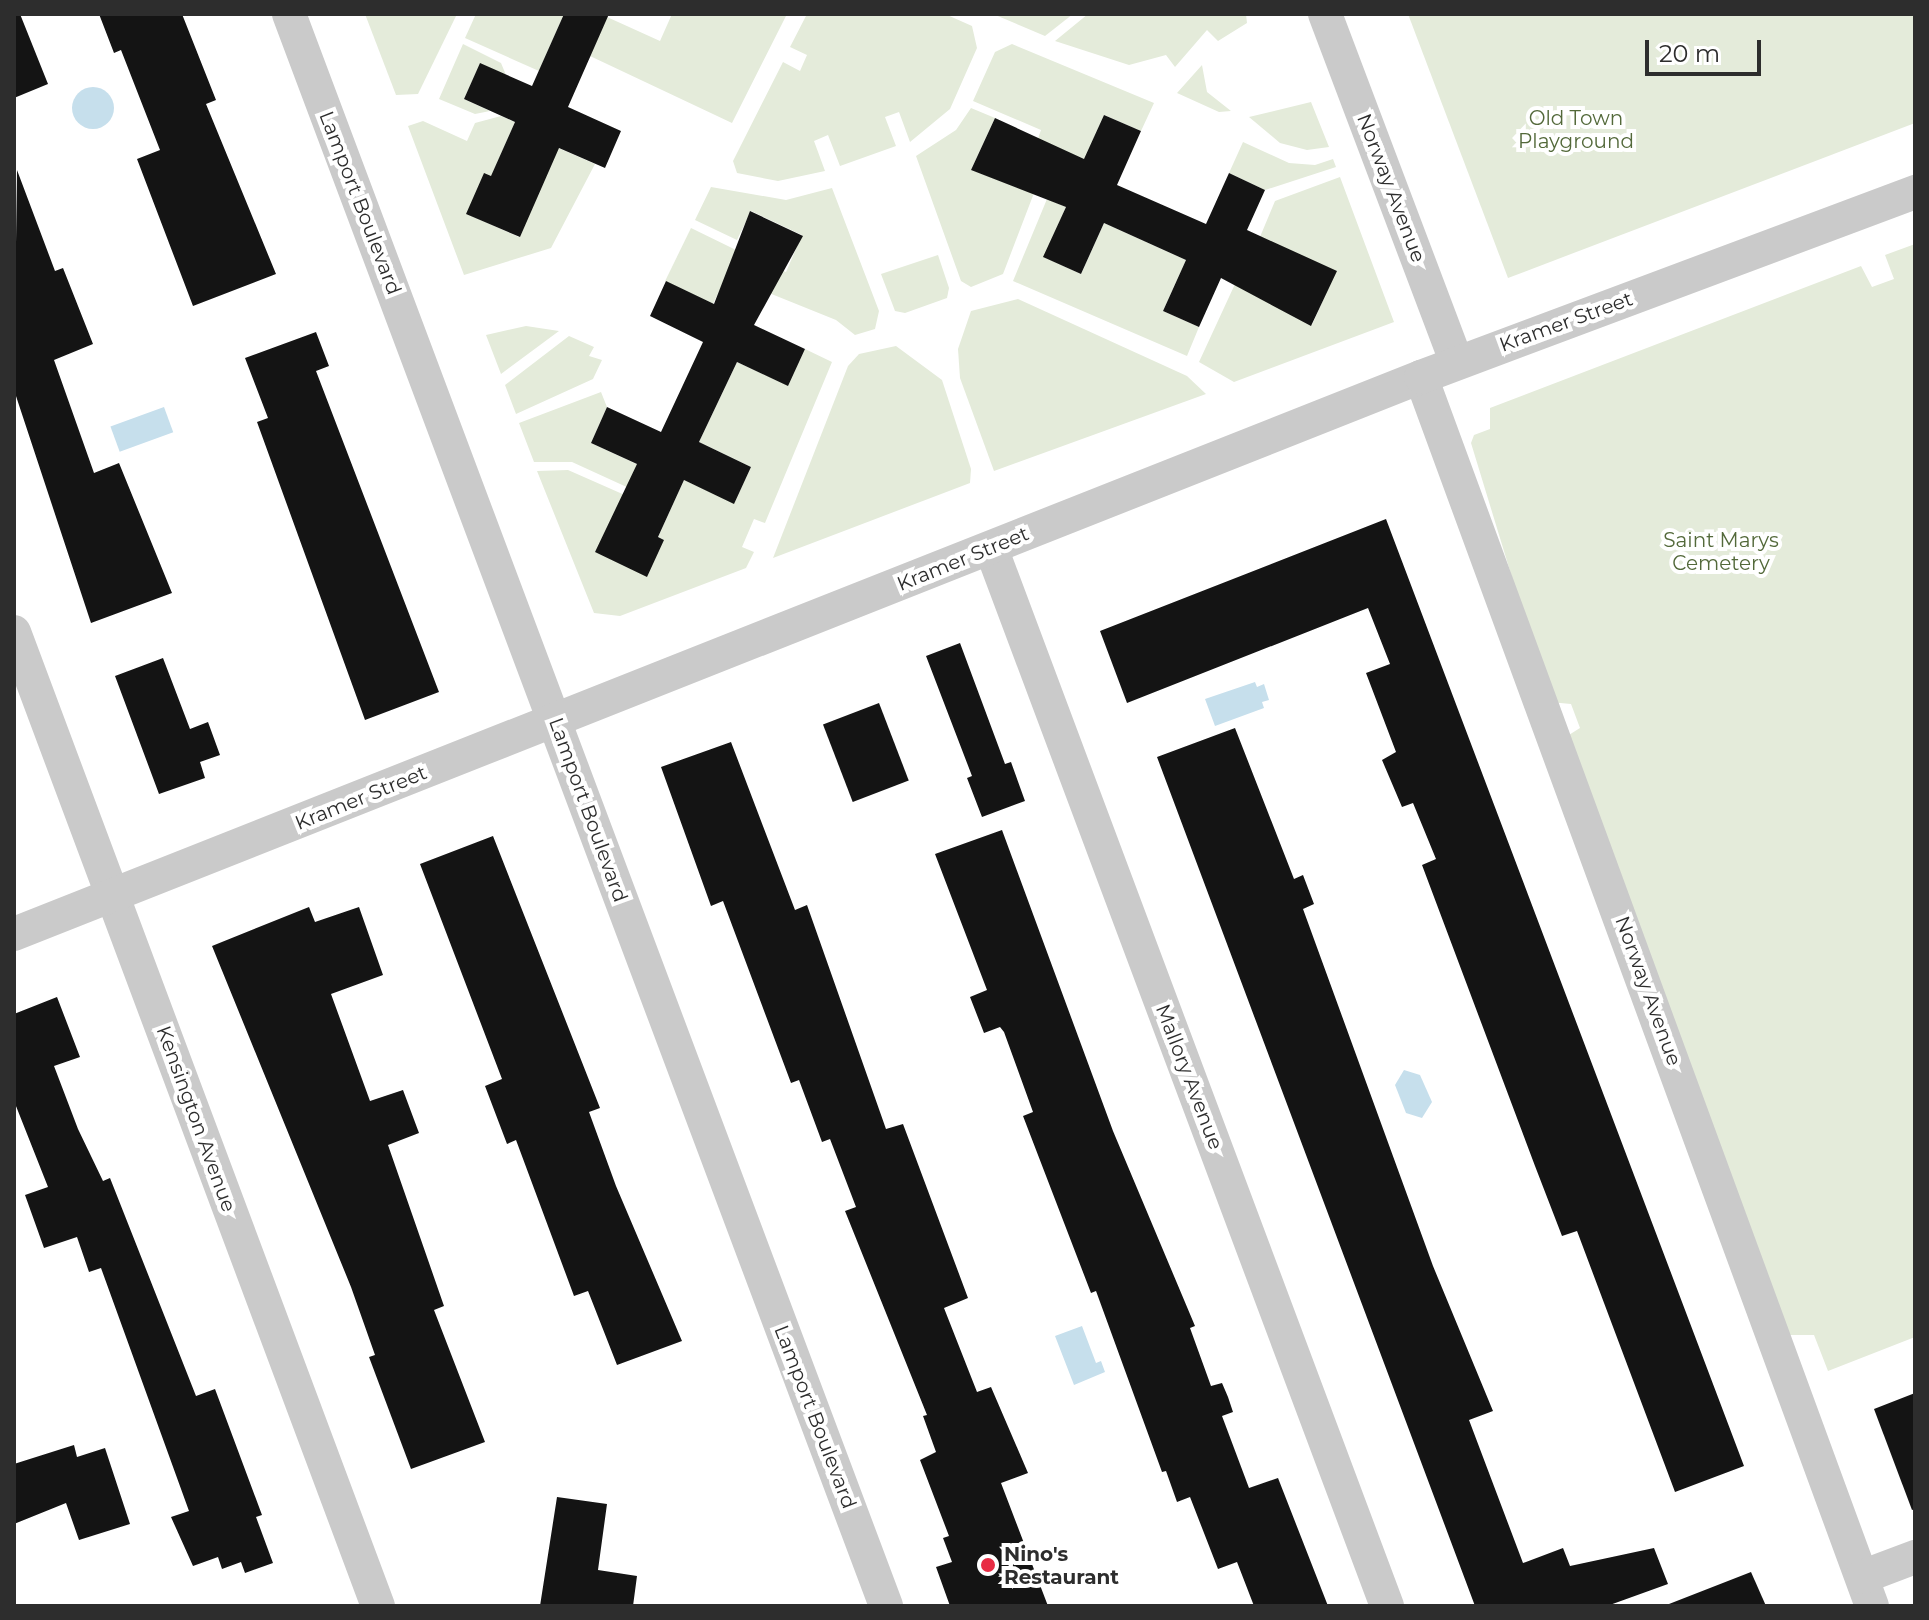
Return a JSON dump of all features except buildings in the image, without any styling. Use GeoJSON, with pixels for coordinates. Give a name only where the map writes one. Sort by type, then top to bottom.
{"type":"FeatureCollection","features":[{"type":"Feature","properties":{"kind":"street","name":"Lamport Boulevard"},"geometry":{"type":"LineString","coordinates":[[289,14],[886,1606]]}},
{"type":"Feature","properties":{"kind":"street","name":"Norway Avenue"},"geometry":{"type":"LineString","coordinates":[[1325,14],[1457,363]]}},
{"type":"Feature","properties":{"kind":"street","name":"Kramer Street"},"geometry":{"type":"LineString","coordinates":[[14,934],[1421,377],[1915,192]]}},
{"type":"Feature","properties":{"kind":"street","name":"Norway Avenue"},"geometry":{"type":"LineString","coordinates":[[1421,377],[1867,1592]]}},
{"type":"Feature","properties":{"kind":"street","name":"Mallory Avenue"},"geometry":{"type":"LineString","coordinates":[[991,548],[1387,1606]]}},
{"type":"Feature","properties":{"kind":"street","name":"Kensington Avenue"},"geometry":{"type":"LineString","coordinates":[[14,632],[378,1606]]}},
{"type":"Feature","properties":{"kind":"street"},"geometry":{"type":"LineString","coordinates":[[1867,1592],[1915,1557]]}},
{"type":"Feature","properties":{"kind":"green space"},"geometry":{"type":"Polygon","coordinates":[[[365,14],[457,14],[418,94],[396,95],[365,14]]]}},
{"type":"Feature","properties":{"kind":"green space"},"geometry":{"type":"Polygon","coordinates":[[[476,14],[564,14],[539,71],[465,38],[476,14]]]}},
{"type":"Feature","properties":{"kind":"green space"},"geometry":{"type":"Polygon","coordinates":[[[672,14],[787,14],[732,123],[590,56],[607,17],[660,41],[672,14]]]}},
{"type":"Feature","properties":{"kind":"green space"},"geometry":{"type":"Polygon","coordinates":[[[807,14],[945,14],[972,26],[977,48],[950,109],[910,142],[899,112],[885,117],[896,146],[840,166],[828,135],[814,141],[825,171],[778,181],[737,173],[733,161],[783,62],[800,71],[807,55],[790,47],[807,14]]]}},
{"type":"Feature","properties":{"kind":"green space"},"geometry":{"type":"Polygon","coordinates":[[[993,14],[1073,14],[1045,36],[993,14]]]}},
{"type":"Feature","properties":{"kind":"green space"},"geometry":{"type":"Polygon","coordinates":[[[1088,14],[1246,14],[1247,23],[1218,41],[1207,30],[1175,67],[1166,55],[1129,65],[1055,41],[1088,14]]]}},
{"type":"Feature","properties":{"kind":"green space","name":"Old Town Playground"},"geometry":{"type":"Polygon","coordinates":[[[1408,14],[1915,14],[1915,123],[1508,278],[1408,14]]]}},
{"type":"Feature","properties":{"kind":"green space"},"geometry":{"type":"Polygon","coordinates":[[[463,44],[501,63],[506,75],[480,64],[464,99],[490,111],[475,114],[439,99],[463,44]]]}},
{"type":"Feature","properties":{"kind":"green space"},"geometry":{"type":"Polygon","coordinates":[[[1012,44],[1154,103],[1141,131],[1104,115],[1082,165],[1036,144],[1041,130],[973,101],[995,52],[1012,44]]]}},
{"type":"Feature","properties":{"kind":"green space"},"geometry":{"type":"Polygon","coordinates":[[[1202,65],[1207,92],[1231,111],[1219,112],[1177,93],[1202,65]]]}},
{"type":"Feature","properties":{"kind":"green space"},"geometry":{"type":"Polygon","coordinates":[[[1311,102],[1329,147],[1307,150],[1280,143],[1249,117],[1311,102]]]}},
{"type":"Feature","properties":{"kind":"green space"},"geometry":{"type":"Polygon","coordinates":[[[971,108],[995,118],[971,170],[1034,193],[1003,274],[971,287],[961,281],[916,156],[956,130],[971,108]]]}},
{"type":"Feature","properties":{"kind":"green space"},"geometry":{"type":"Polygon","coordinates":[[[501,116],[515,122],[491,177],[484,174],[467,214],[519,237],[554,146],[595,164],[551,248],[464,275],[408,126],[423,121],[467,141],[475,123],[501,116]]]}},
{"type":"Feature","properties":{"kind":"green space"},"geometry":{"type":"Polygon","coordinates":[[[1243,142],[1289,163],[1315,165],[1333,159],[1336,167],[1265,190],[1229,173],[1243,142]]]}},
{"type":"Feature","properties":{"kind":"green space"},"geometry":{"type":"Polygon","coordinates":[[[1340,177],[1394,322],[1234,382],[1199,362],[1235,284],[1312,325],[1336,271],[1257,244],[1275,201],[1340,177]]]}},
{"type":"Feature","properties":{"kind":"green space"},"geometry":{"type":"Polygon","coordinates":[[[711,187],[786,200],[832,188],[879,311],[875,329],[855,335],[836,320],[769,293],[780,270],[786,272],[802,235],[751,211],[737,240],[695,220],[711,187]]]}},
{"type":"Feature","properties":{"kind":"green space"},"geometry":{"type":"Polygon","coordinates":[[[1047,199],[1066,207],[1044,257],[1081,274],[1104,223],[1186,260],[1163,311],[1199,327],[1187,356],[1013,281],[1047,199]]]}},
{"type":"Feature","properties":{"kind":"green space"},"geometry":{"type":"Polygon","coordinates":[[[691,228],[739,251],[713,304],[665,281],[691,228]]]}},
{"type":"Feature","properties":{"kind":"green space","name":"Saint Marys Cemetery"},"geometry":{"type":"Polygon","coordinates":[[[1915,244],[1915,1337],[1828,1371],[1814,1335],[1788,1335],[1564,738],[1580,728],[1571,704],[1550,702],[1471,443],[1474,435],[1490,429],[1490,408],[1861,266],[1872,287],[1894,279],[1885,255],[1915,244]]]}},
{"type":"Feature","properties":{"kind":"green space"},"geometry":{"type":"Polygon","coordinates":[[[938,255],[949,288],[947,298],[905,313],[895,311],[881,274],[938,255]]]}},
{"type":"Feature","properties":{"kind":"green space"},"geometry":{"type":"Polygon","coordinates":[[[1018,299],[1187,376],[1206,394],[994,471],[960,378],[958,349],[971,311],[1018,299]]]}},
{"type":"Feature","properties":{"kind":"green space"},"geometry":{"type":"Polygon","coordinates":[[[526,326],[559,331],[501,374],[486,335],[526,326]]]}},
{"type":"Feature","properties":{"kind":"green space"},"geometry":{"type":"Polygon","coordinates":[[[569,336],[594,347],[589,356],[602,360],[593,379],[516,414],[505,385],[569,336]]]}},
{"type":"Feature","properties":{"kind":"green space"},"geometry":{"type":"Polygon","coordinates":[[[896,346],[942,380],[971,469],[970,483],[773,558],[848,366],[859,354],[896,346]]]}},
{"type":"Feature","properties":{"kind":"green space"},"geometry":{"type":"Polygon","coordinates":[[[805,349],[832,362],[765,523],[754,519],[742,547],[754,552],[746,568],[620,616],[594,613],[537,471],[568,470],[627,496],[595,552],[664,540],[658,537],[684,480],[734,503],[751,467],[699,442],[737,362],[787,385],[805,349]]]}},
{"type":"Feature","properties":{"kind":"green space"},"geometry":{"type":"Polygon","coordinates":[[[601,392],[607,407],[591,443],[641,466],[631,489],[572,462],[534,462],[519,423],[601,392]]]}},
{"type":"Feature","properties":{"kind":"water"},"geometry":{"type":"Polygon","coordinates":[[[93,87],[108,93],[114,108],[108,123],[93,129],[78,123],[72,108],[78,93],[93,87]]]}},
{"type":"Feature","properties":{"kind":"water"},"geometry":{"type":"Polygon","coordinates":[[[164,407],[173,432],[120,452],[110,426],[164,407]]]}},
{"type":"Feature","properties":{"kind":"water"},"geometry":{"type":"Polygon","coordinates":[[[1255,682],[1257,687],[1264,684],[1269,700],[1262,702],[1264,708],[1215,726],[1205,699],[1255,682]]]}},
{"type":"Feature","properties":{"kind":"water"},"geometry":{"type":"Polygon","coordinates":[[[1404,1070],[1420,1075],[1432,1102],[1422,1118],[1406,1113],[1395,1085],[1404,1070]]]}},
{"type":"Feature","properties":{"kind":"water"},"geometry":{"type":"Polygon","coordinates":[[[1082,1326],[1096,1363],[1101,1361],[1105,1372],[1074,1385],[1055,1336],[1082,1326]]]}},
{"type":"Feature","properties":{"kind":"place","name":"Nino's Restaurant"},"geometry":{"type":"Point","coordinates":[988,1565]}}]}
